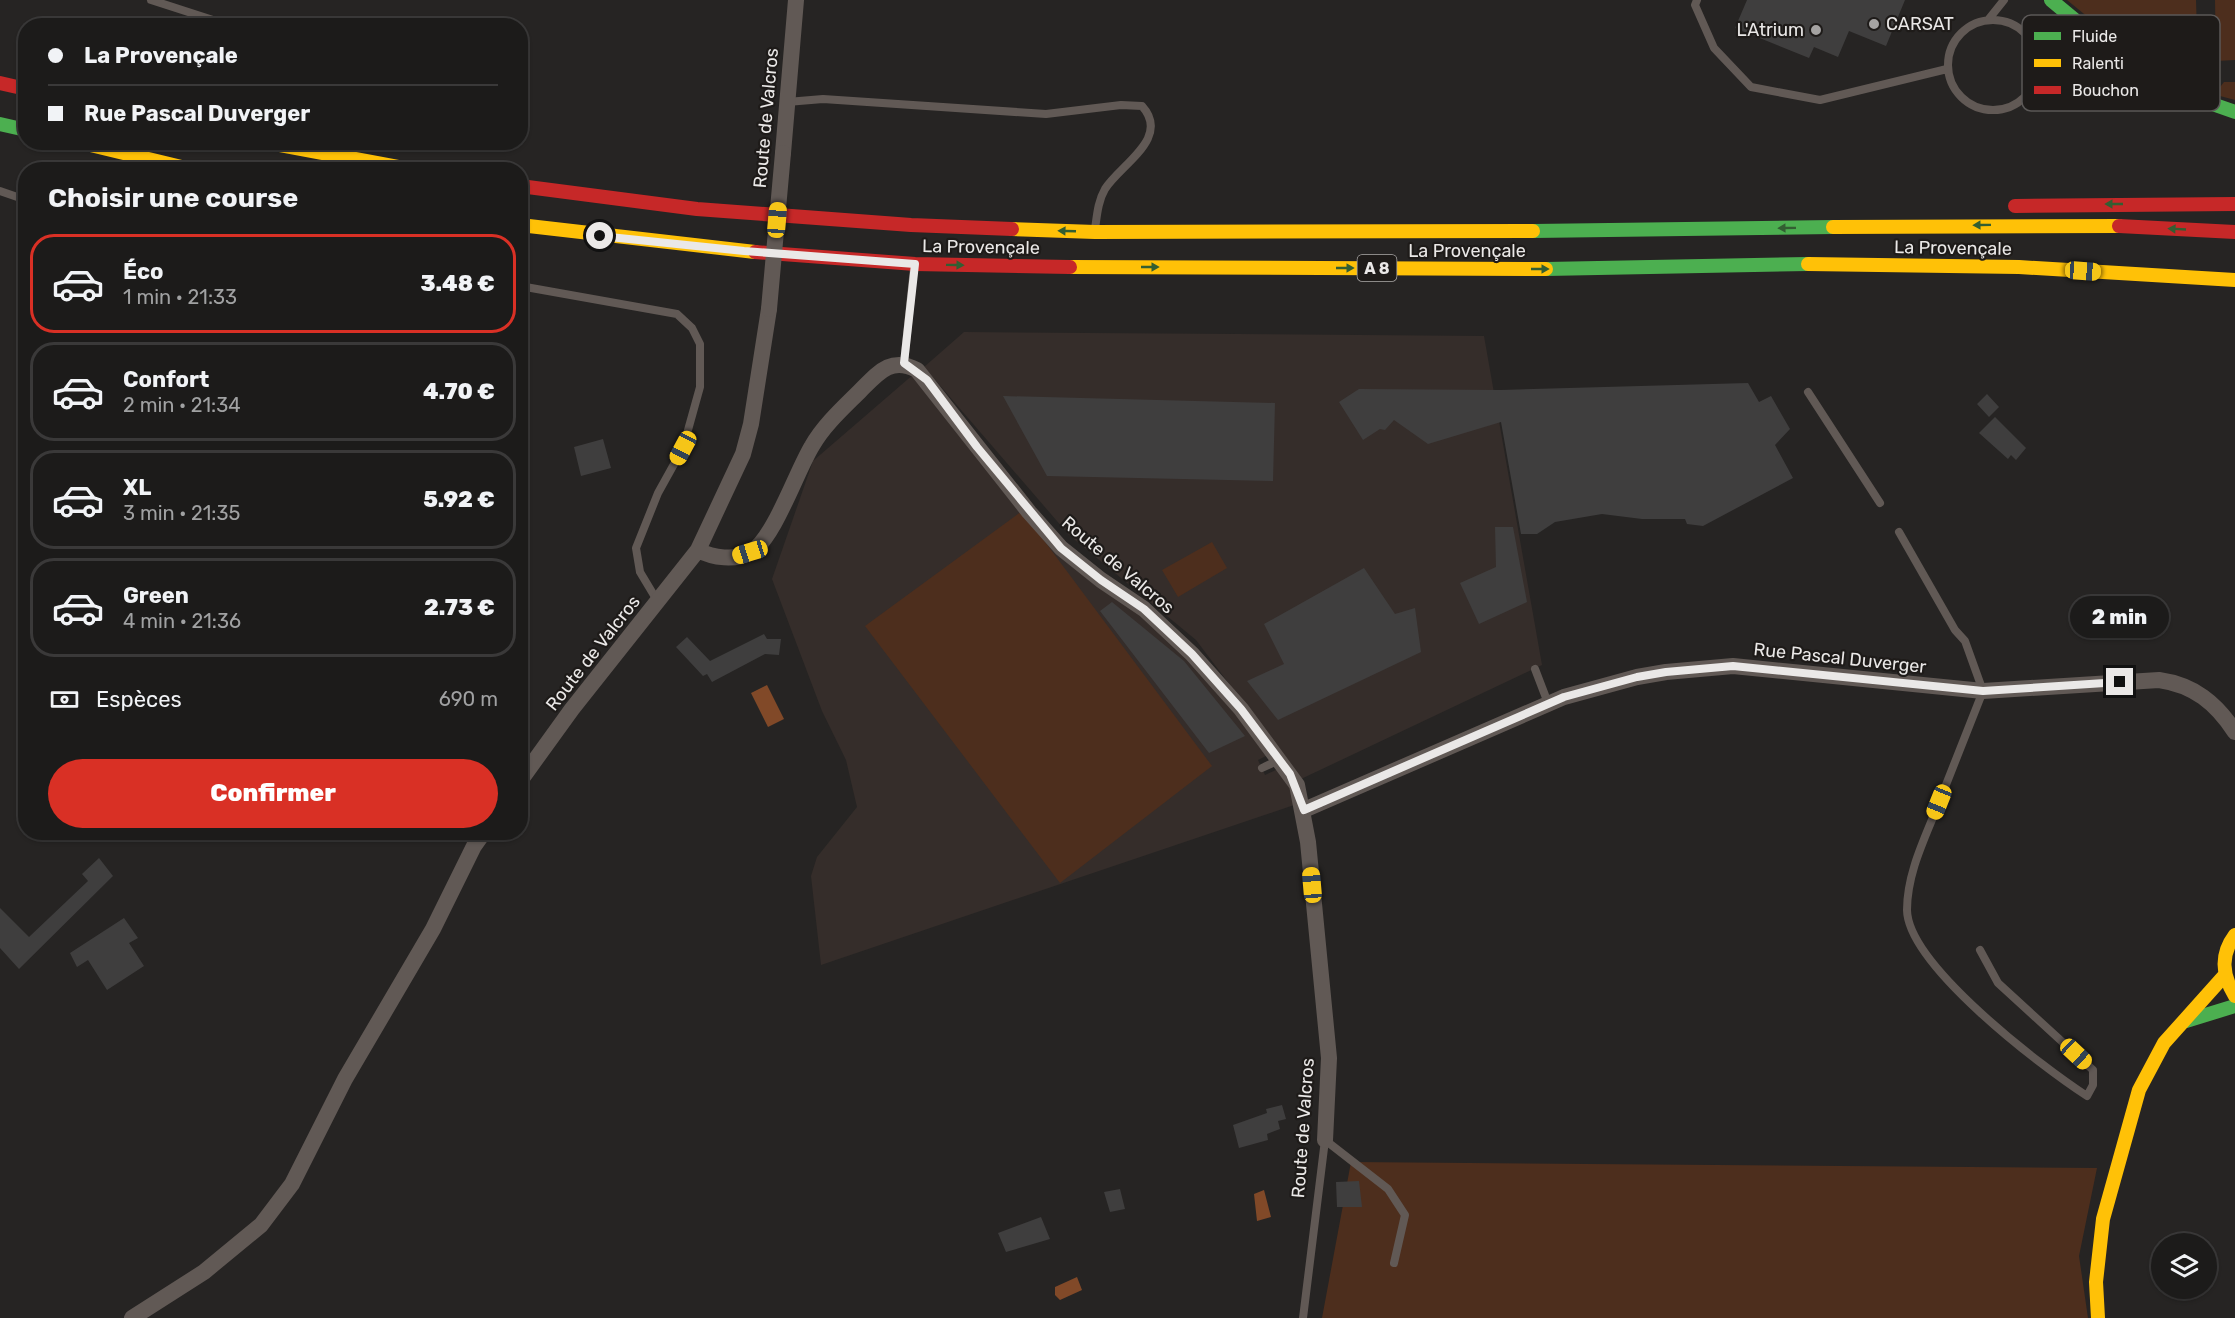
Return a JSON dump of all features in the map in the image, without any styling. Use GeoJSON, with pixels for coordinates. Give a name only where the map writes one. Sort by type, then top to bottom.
{"type":"FeatureCollection","features":[{"type":"Feature","properties":{"kind":"main road"},"geometry":{"type":"LineString","coordinates":[[2051,0],[2069,15]]}},
{"type":"Feature","properties":{"kind":"main road"},"geometry":{"type":"LineString","coordinates":[[0,83],[18,87]]}},
{"type":"Feature","properties":{"kind":"main road"},"geometry":{"type":"LineString","coordinates":[[2220,107],[2235,112]]}},
{"type":"Feature","properties":{"kind":"main road"},"geometry":{"type":"LineString","coordinates":[[0,123],[18,128]]}},
{"type":"Feature","properties":{"kind":"main road"},"geometry":{"type":"LineString","coordinates":[[111,150],[161,162]]}},
{"type":"Feature","properties":{"kind":"main road"},"geometry":{"type":"LineString","coordinates":[[307,150],[371,162]]}},
{"type":"Feature","properties":{"kind":"main road","name":"La Provençale"},"geometry":{"type":"LineString","coordinates":[[528,187],[720,210],[911,225],[1095,232],[2028,225],[2129,226],[2235,232]]}},
{"type":"Feature","properties":{"kind":"main road"},"geometry":{"type":"LineString","coordinates":[[2005,206],[2235,204]]}},
{"type":"Feature","properties":{"kind":"main road"},"geometry":{"type":"LineString","coordinates":[[1176,233],[1611,216]]}},
{"type":"Feature","properties":{"kind":"main road","name":"La Provençale"},"geometry":{"type":"LineString","coordinates":[[528,226],[698,247],[915,264],[1546,269],[1835,264],[2019,267],[2235,280]]}},
{"type":"Feature","properties":{"kind":"main road"},"geometry":{"type":"LineString","coordinates":[[2235,935],[2226,951],[2224,976],[2235,996]]}},
{"type":"Feature","properties":{"kind":"main road"},"geometry":{"type":"LineString","coordinates":[[2098,1318],[2096,1282],[2098,1251],[2110,1192],[2139,1090],[2164,1043],[2224,976]]}},
{"type":"Feature","properties":{"kind":"main road"},"geometry":{"type":"LineString","coordinates":[[2186,1021],[2235,1006]]}},
{"type":"Feature","properties":{"kind":"street","name":"Route de Valcros"},"geometry":{"type":"LineString","coordinates":[[528,770],[572,709],[698,550],[743,454],[751,424],[769,309],[796,0]]}},
{"type":"Feature","properties":{"kind":"street","name":"Route de Valcros"},"geometry":{"type":"LineString","coordinates":[[904,363],[927,380],[977,447],[1061,548],[1101,580],[1144,609],[1192,654],[1241,709],[1297,785],[1304,810],[1329,1058],[1325,1140]]}},
{"type":"Feature","properties":{"kind":"street"},"geometry":{"type":"LineString","coordinates":[[698,550],[711,557],[735,556],[750,552],[758,545],[820,432],[875,376],[891,365],[904,363]]}},
{"type":"Feature","properties":{"kind":"street","name":"Rue Pascal Duverger"},"geometry":{"type":"LineString","coordinates":[[1304,810],[1548,703],[1637,677],[1692,669],[1733,666],[1983,691],[2023,691],[2137,681],[2176,683],[2194,690],[2208,700],[2221,711],[2235,732]]}},
{"type":"Feature","properties":{"kind":"street"},"geometry":{"type":"LineString","coordinates":[[132,1318],[204,1272],[261,1226],[292,1184],[345,1079],[433,929],[478,840]]}},
{"type":"Feature","properties":{"kind":"lane"},"geometry":{"type":"LineString","coordinates":[[151,0],[207,18]]}},
{"type":"Feature","properties":{"kind":"lane"},"geometry":{"type":"LineString","coordinates":[[1696,0],[1695,5],[1714,48],[1751,87],[1821,100],[1947,69]]}},
{"type":"Feature","properties":{"kind":"lane"},"geometry":{"type":"LineString","coordinates":[[1988,20],[2004,0]]}},
{"type":"Feature","properties":{"kind":"lane"},"geometry":{"type":"LineString","coordinates":[[2022,31],[2004,21],[1988,20],[1975,23],[1958,36],[1948,55],[1947,69],[1951,84],[1972,106],[1987,110],[2002,110],[2022,99]]}},
{"type":"Feature","properties":{"kind":"lane"},"geometry":{"type":"LineString","coordinates":[[787,102],[823,99],[1046,114],[1121,105],[1142,106],[1150,117],[1151,134],[1148,142],[1103,191],[1098,203],[1095,232]]}},
{"type":"Feature","properties":{"kind":"lane"},"geometry":{"type":"LineString","coordinates":[[0,191],[18,197]]}},
{"type":"Feature","properties":{"kind":"lane"},"geometry":{"type":"LineString","coordinates":[[904,363],[915,264]]}},
{"type":"Feature","properties":{"kind":"lane"},"geometry":{"type":"LineString","coordinates":[[528,287],[677,314],[692,328],[700,344],[700,387],[692,422],[636,548],[640,572],[658,603]]}},
{"type":"Feature","properties":{"kind":"lane"},"geometry":{"type":"LineString","coordinates":[[1808,392],[1880,503]]}},
{"type":"Feature","properties":{"kind":"lane"},"geometry":{"type":"LineString","coordinates":[[1899,532],[1955,630],[1965,640],[1983,691],[1914,867],[1907,911],[1914,934],[1933,962],[1966,998],[2060,1079],[2087,1096],[2093,1085],[2093,1070],[1998,983],[1980,950]]}},
{"type":"Feature","properties":{"kind":"lane"},"geometry":{"type":"LineString","coordinates":[[1535,669],[1548,703]]}},
{"type":"Feature","properties":{"kind":"lane"},"geometry":{"type":"LineString","coordinates":[[1262,768],[1280,760]]}},
{"type":"Feature","properties":{"kind":"lane"},"geometry":{"type":"LineString","coordinates":[[1325,1140],[1388,1189],[1405,1215],[1394,1263]]}},
{"type":"Feature","properties":{"kind":"lane","name":"Route de Valcros"},"geometry":{"type":"LineString","coordinates":[[1303,1318],[1325,1140]]}},
{"type":"Feature","properties":{"kind":"shaded area"},"geometry":{"type":"Polygon","coordinates":[[[2067,0],[2196,0],[2196,15],[2085,15],[2067,0]]]}},
{"type":"Feature","properties":{"kind":"shaded area"},"geometry":{"type":"Polygon","coordinates":[[[2215,0],[2235,0],[2235,60],[2220,61],[2220,15],[2215,15],[2215,0]]]}},
{"type":"Feature","properties":{"kind":"shaded area"},"geometry":{"type":"Polygon","coordinates":[[[2224,82],[2235,82],[2235,100],[2220,96],[2220,87],[2224,82]]]}},
{"type":"Feature","properties":{"kind":"shaded area"},"geometry":{"type":"Polygon","coordinates":[[[964,332],[1484,336],[1542,665],[1301,779],[1196,640],[1069,535],[924,367],[964,332]]]}},
{"type":"Feature","properties":{"kind":"shaded area"},"geometry":{"type":"Polygon","coordinates":[[[915,373],[1016,504],[1187,656],[1270,754],[1258,760],[1265,775],[1278,769],[1289,779],[1297,804],[821,965],[811,876],[817,857],[857,807],[846,760],[822,711],[772,579],[813,461],[915,373]]]}},
{"type":"Feature","properties":{"kind":"shaded area"},"geometry":{"type":"Polygon","coordinates":[[[1022,511],[1212,766],[1060,883],[865,626],[1022,511]]]}},
{"type":"Feature","properties":{"kind":"shaded area"},"geometry":{"type":"Polygon","coordinates":[[[1212,542],[1227,568],[1178,597],[1162,570],[1212,542]]]}},
{"type":"Feature","properties":{"kind":"shaded area"},"geometry":{"type":"Polygon","coordinates":[[[767,685],[784,719],[768,727],[751,693],[767,685]]]}},
{"type":"Feature","properties":{"kind":"shaded area"},"geometry":{"type":"Polygon","coordinates":[[[1351,1162],[2097,1168],[2079,1256],[2088,1318],[1322,1318],[1351,1162]]]}},
{"type":"Feature","properties":{"kind":"shaded area"},"geometry":{"type":"Polygon","coordinates":[[[1264,1190],[1271,1217],[1257,1221],[1254,1194],[1264,1190]]]}},
{"type":"Feature","properties":{"kind":"shaded area"},"geometry":{"type":"Polygon","coordinates":[[[1077,1277],[1082,1290],[1060,1300],[1055,1295],[1055,1287],[1077,1277]]]}},
{"type":"Feature","properties":{"kind":"building","name":"L'Atrium"},"geometry":{"type":"Polygon","coordinates":[[[1747,0],[1905,0],[1886,46],[1849,31],[1838,57],[1814,47],[1809,58],[1735,28],[1747,0]]]}},
{"type":"Feature","properties":{"kind":"building"},"geometry":{"type":"Polygon","coordinates":[[[1748,383],[1759,402],[1771,396],[1790,429],[1775,445],[1793,478],[1703,526],[1687,524],[1685,519],[1642,519],[1602,514],[1555,522],[1537,534],[1521,534],[1501,422],[1428,444],[1394,420],[1385,430],[1380,429],[1363,440],[1339,402],[1359,389],[1501,390],[1748,383]]]}},
{"type":"Feature","properties":{"kind":"building"},"geometry":{"type":"Polygon","coordinates":[[[1987,394],[1999,407],[1989,417],[1977,404],[1987,394]]]}},
{"type":"Feature","properties":{"kind":"building"},"geometry":{"type":"Polygon","coordinates":[[[1003,396],[1275,403],[1273,481],[1047,476],[1003,396]]]}},
{"type":"Feature","properties":{"kind":"building"},"geometry":{"type":"Polygon","coordinates":[[[1995,417],[2026,448],[2016,460],[2011,455],[2008,459],[1979,433],[1995,417]]]}},
{"type":"Feature","properties":{"kind":"building"},"geometry":{"type":"Polygon","coordinates":[[[603,439],[611,468],[581,476],[574,447],[603,439]]]}},
{"type":"Feature","properties":{"kind":"building"},"geometry":{"type":"Polygon","coordinates":[[[1495,527],[1513,527],[1527,602],[1479,624],[1460,583],[1496,567],[1495,527]]]}},
{"type":"Feature","properties":{"kind":"building"},"geometry":{"type":"Polygon","coordinates":[[[1364,568],[1395,614],[1415,608],[1421,652],[1278,720],[1247,681],[1284,664],[1264,624],[1364,568]]]}},
{"type":"Feature","properties":{"kind":"building"},"geometry":{"type":"Polygon","coordinates":[[[1112,602],[1184,661],[1245,736],[1209,753],[1100,611],[1112,602]]]}},
{"type":"Feature","properties":{"kind":"building"},"geometry":{"type":"Polygon","coordinates":[[[764,634],[767,639],[781,639],[779,655],[765,654],[712,682],[707,674],[703,676],[676,647],[687,637],[710,661],[764,634]]]}},
{"type":"Feature","properties":{"kind":"building"},"geometry":{"type":"Polygon","coordinates":[[[99,858],[113,876],[19,969],[0,948],[0,908],[29,937],[88,881],[82,874],[99,858]]]}},
{"type":"Feature","properties":{"kind":"building"},"geometry":{"type":"Polygon","coordinates":[[[124,918],[138,938],[129,943],[144,966],[107,990],[88,960],[77,967],[70,953],[124,918]]]}},
{"type":"Feature","properties":{"kind":"building"},"geometry":{"type":"Polygon","coordinates":[[[1282,1105],[1286,1119],[1278,1121],[1280,1129],[1267,1134],[1268,1140],[1239,1148],[1233,1125],[1267,1113],[1266,1109],[1282,1105]]]}},
{"type":"Feature","properties":{"kind":"building"},"geometry":{"type":"Polygon","coordinates":[[[1359,1181],[1362,1207],[1337,1207],[1336,1182],[1359,1181]]]}},
{"type":"Feature","properties":{"kind":"building"},"geometry":{"type":"Polygon","coordinates":[[[1120,1189],[1125,1209],[1110,1212],[1104,1192],[1120,1189]]]}},
{"type":"Feature","properties":{"kind":"building"},"geometry":{"type":"Polygon","coordinates":[[[1041,1217],[1050,1239],[1006,1252],[998,1233],[1041,1217]]]}},
{"type":"Feature","properties":{"kind":"traffic: fast"},"geometry":{"type":"LineString","coordinates":[[2051,0],[2069,15]]}},
{"type":"Feature","properties":{"kind":"traffic: fast"},"geometry":{"type":"LineString","coordinates":[[2220,107],[2235,112]]}},
{"type":"Feature","properties":{"kind":"traffic: fast"},"geometry":{"type":"LineString","coordinates":[[0,124],[18,128]]}},
{"type":"Feature","properties":{"kind":"traffic: fast"},"geometry":{"type":"LineString","coordinates":[[1533,231],[1833,227]]}},
{"type":"Feature","properties":{"kind":"traffic: fast"},"geometry":{"type":"LineString","coordinates":[[1546,269],[1808,264]]}},
{"type":"Feature","properties":{"kind":"traffic: fast"},"geometry":{"type":"LineString","coordinates":[[2186,1021],[2235,1006]]}},
{"type":"Feature","properties":{"kind":"traffic: slow"},"geometry":{"type":"LineString","coordinates":[[111,150],[161,162]]}},
{"type":"Feature","properties":{"kind":"traffic: slow"},"geometry":{"type":"LineString","coordinates":[[307,150],[371,162]]}},
{"type":"Feature","properties":{"kind":"traffic: slow"},"geometry":{"type":"LineString","coordinates":[[528,226],[755,252]]}},
{"type":"Feature","properties":{"kind":"traffic: slow"},"geometry":{"type":"LineString","coordinates":[[1833,227],[2119,226]]}},
{"type":"Feature","properties":{"kind":"traffic: slow"},"geometry":{"type":"LineString","coordinates":[[1012,229],[1095,232],[1533,231]]}},
{"type":"Feature","properties":{"kind":"traffic: slow"},"geometry":{"type":"LineString","coordinates":[[1808,264],[2019,267],[2235,280]]}},
{"type":"Feature","properties":{"kind":"traffic: slow"},"geometry":{"type":"LineString","coordinates":[[1070,267],[1546,269]]}},
{"type":"Feature","properties":{"kind":"traffic: slow"},"geometry":{"type":"LineString","coordinates":[[2235,935],[2227,950],[2224,965],[2227,980],[2235,996]]}},
{"type":"Feature","properties":{"kind":"traffic: slow"},"geometry":{"type":"LineString","coordinates":[[2098,1318],[2096,1282],[2103,1219],[2139,1090],[2164,1043],[2224,976]]}},
{"type":"Feature","properties":{"kind":"traffic: jam"},"geometry":{"type":"LineString","coordinates":[[0,83],[18,87]]}},
{"type":"Feature","properties":{"kind":"traffic: jam"},"geometry":{"type":"LineString","coordinates":[[528,187],[697,209],[911,225],[1012,229]]}},
{"type":"Feature","properties":{"kind":"traffic: jam"},"geometry":{"type":"LineString","coordinates":[[2015,206],[2235,204]]}},
{"type":"Feature","properties":{"kind":"traffic: jam"},"geometry":{"type":"LineString","coordinates":[[2119,226],[2235,232]]}},
{"type":"Feature","properties":{"kind":"traffic: jam"},"geometry":{"type":"LineString","coordinates":[[755,252],[915,264],[1070,267]]}},
{"type":"Feature","properties":{"kind":"place","name":"CARSAT"},"geometry":{"type":"Point","coordinates":[1874,24]}},
{"type":"Feature","properties":{"kind":"place","name":"L'Atrium"},"geometry":{"type":"Point","coordinates":[1816,30]}},
{"type":"Feature","properties":{"kind":"route"},"geometry":{"type":"LineString","coordinates":[[600,236],[744,251],[915,264],[904,363],[917,370],[927,380],[944,406],[1029,512],[1061,548],[1101,580],[1144,609],[1192,654],[1241,709],[1290,774],[1297,785],[1304,810],[1564,697],[1637,677],[1666,672],[1733,666],[1983,691],[2023,691],[2120,682]]}}]}
